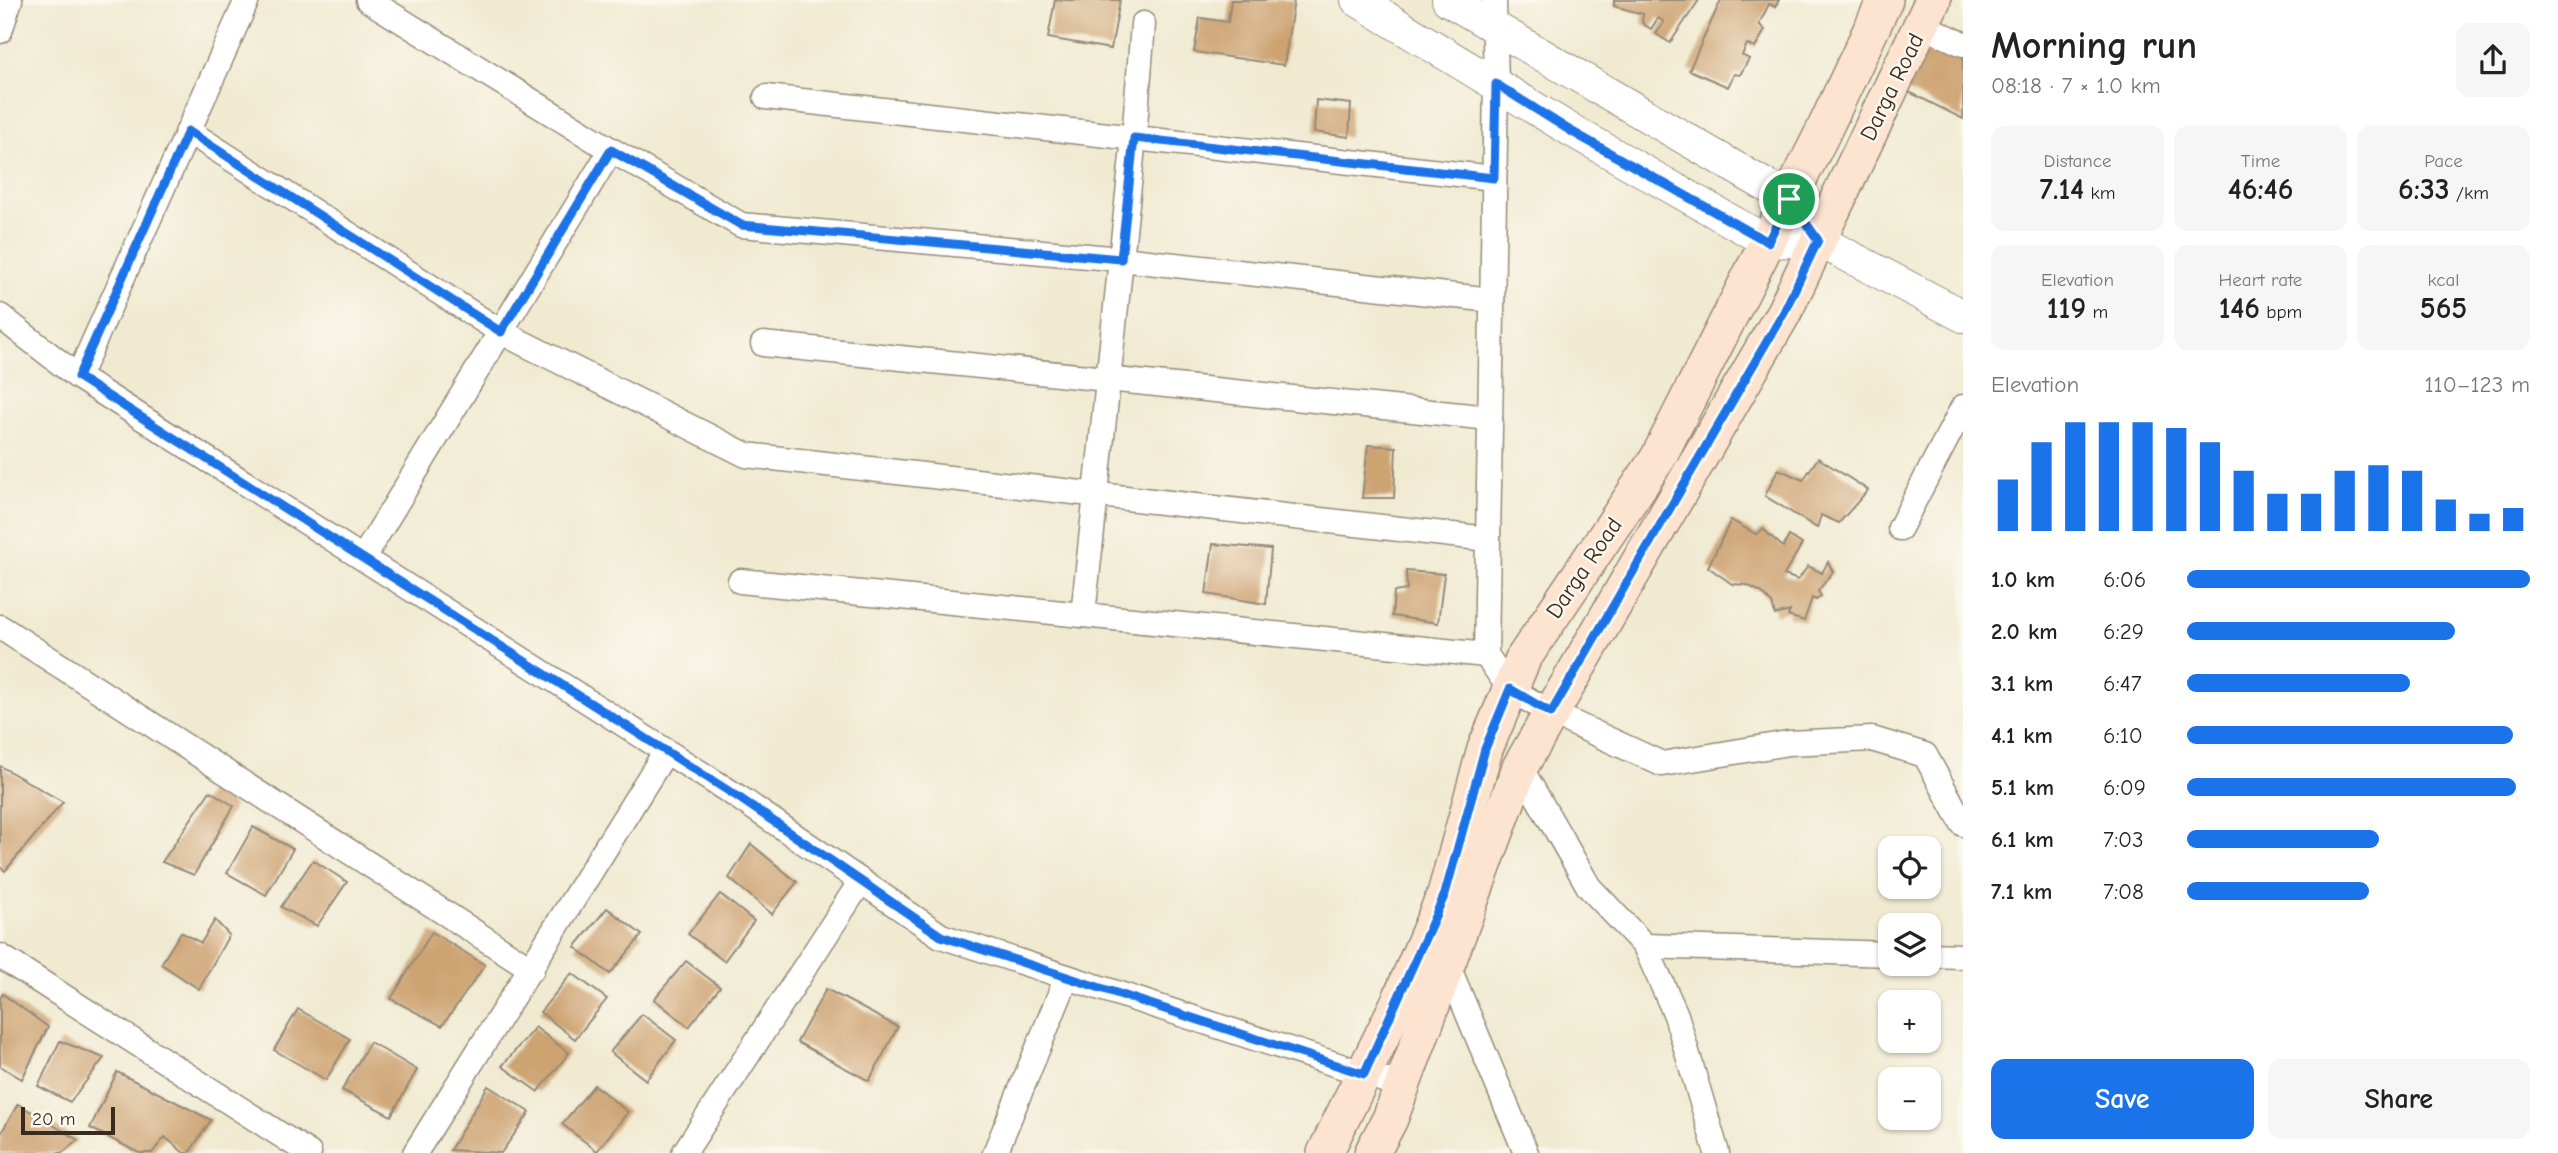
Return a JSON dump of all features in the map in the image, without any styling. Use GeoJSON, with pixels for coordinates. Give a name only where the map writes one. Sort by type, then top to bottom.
{"type":"FeatureCollection","features":[{"type":"Feature","properties":{"kind":"main road","name":"Darga Road"},"geometry":{"type":"LineString","coordinates":[[1325,1153],[1364,1074],[1445,894],[1485,749],[1523,659],[1658,458],[1768,242],[1885,0]]}},
{"type":"Feature","properties":{"kind":"main road","name":"Darga Road"},"geometry":{"type":"LineString","coordinates":[[1372,1153],[1402,1086],[1520,767],[1784,312],[1927,13]]}},
{"type":"Feature","properties":{"kind":"street"},"geometry":{"type":"LineString","coordinates":[[0,31],[10,0]]}},
{"type":"Feature","properties":{"kind":"street"},"geometry":{"type":"LineString","coordinates":[[78,377],[247,0]]}},
{"type":"Feature","properties":{"kind":"street"},"geometry":{"type":"LineString","coordinates":[[368,0],[611,150],[741,225],[1121,259],[1492,300]]}},
{"type":"Feature","properties":{"kind":"street"},"geometry":{"type":"LineString","coordinates":[[1357,0],[1569,130],[1768,242],[1818,240]]}},
{"type":"Feature","properties":{"kind":"street"},"geometry":{"type":"LineString","coordinates":[[1448,0],[1495,14],[1789,199],[1818,240],[1963,316]]}},
{"type":"Feature","properties":{"kind":"street"},"geometry":{"type":"LineString","coordinates":[[1927,13],[1963,44]]}},
{"type":"Feature","properties":{"kind":"street"},"geometry":{"type":"LineString","coordinates":[[1495,14],[1486,655],[1510,689],[1551,713],[1662,764],[1788,743],[1872,739],[1925,755],[1963,824]]}},
{"type":"Feature","properties":{"kind":"street"},"geometry":{"type":"LineString","coordinates":[[1083,615],[1134,138],[1143,24]]}},
{"type":"Feature","properties":{"kind":"street"},"geometry":{"type":"LineString","coordinates":[[766,97],[1494,178]]}},
{"type":"Feature","properties":{"kind":"street"},"geometry":{"type":"LineString","coordinates":[[188,131],[501,332],[746,455],[1488,539]]}},
{"type":"Feature","properties":{"kind":"street"},"geometry":{"type":"LineString","coordinates":[[363,558],[611,150]]}},
{"type":"Feature","properties":{"kind":"street"},"geometry":{"type":"LineString","coordinates":[[0,316],[78,377],[666,751],[941,936],[1402,1086]]}},
{"type":"Feature","properties":{"kind":"street"},"geometry":{"type":"LineString","coordinates":[[763,344],[1490,418]]}},
{"type":"Feature","properties":{"kind":"street"},"geometry":{"type":"LineString","coordinates":[[1900,528],[1963,408]]}},
{"type":"Feature","properties":{"kind":"street"},"geometry":{"type":"LineString","coordinates":[[740,581],[1486,655]]}},
{"type":"Feature","properties":{"kind":"street"},"geometry":{"type":"LineString","coordinates":[[0,627],[532,970]]}},
{"type":"Feature","properties":{"kind":"street"},"geometry":{"type":"LineString","coordinates":[[415,1153],[532,970],[666,751]]}},
{"type":"Feature","properties":{"kind":"street"},"geometry":{"type":"LineString","coordinates":[[1520,767],[1589,887],[1646,946],[1676,1015],[1717,1153]]}},
{"type":"Feature","properties":{"kind":"street"},"geometry":{"type":"LineString","coordinates":[[684,1153],[861,881]]}},
{"type":"Feature","properties":{"kind":"street"},"geometry":{"type":"LineString","coordinates":[[1646,946],[1878,954]]}},
{"type":"Feature","properties":{"kind":"street"},"geometry":{"type":"LineString","coordinates":[[1941,955],[1963,956]]}},
{"type":"Feature","properties":{"kind":"street"},"geometry":{"type":"LineString","coordinates":[[0,956],[309,1153]]}},
{"type":"Feature","properties":{"kind":"street"},"geometry":{"type":"LineString","coordinates":[[1448,966],[1526,1153]]}},
{"type":"Feature","properties":{"kind":"street"},"geometry":{"type":"LineString","coordinates":[[995,1153],[1066,977]]}},
{"type":"Feature","properties":{"kind":"building"},"geometry":{"type":"Polygon","coordinates":[[[1055,0],[1120,0],[1111,49],[1048,38],[1055,0]]]}},
{"type":"Feature","properties":{"kind":"building"},"geometry":{"type":"Polygon","coordinates":[[[1231,0],[1294,0],[1284,65],[1194,52],[1200,18],[1228,22],[1231,0]]]}},
{"type":"Feature","properties":{"kind":"building"},"geometry":{"type":"Polygon","coordinates":[[[1614,0],[1699,0],[1670,43],[1656,34],[1664,22],[1658,18],[1651,29],[1642,23],[1643,14],[1614,6],[1614,0]]]}},
{"type":"Feature","properties":{"kind":"building"},"geometry":{"type":"Polygon","coordinates":[[[1721,0],[1779,0],[1775,7],[1769,4],[1759,24],[1765,30],[1755,48],[1747,44],[1742,55],[1749,59],[1740,75],[1734,74],[1728,87],[1689,70],[1721,0]]]}},
{"type":"Feature","properties":{"kind":"building"},"geometry":{"type":"Polygon","coordinates":[[[1931,39],[1963,54],[1963,119],[1905,90],[1931,39]]]}},
{"type":"Feature","properties":{"kind":"building"},"geometry":{"type":"Polygon","coordinates":[[[1316,100],[1351,104],[1349,137],[1314,132],[1316,100]]]}},
{"type":"Feature","properties":{"kind":"building"},"geometry":{"type":"Polygon","coordinates":[[[1368,445],[1396,447],[1394,498],[1362,498],[1368,445]]]}},
{"type":"Feature","properties":{"kind":"building"},"geometry":{"type":"Polygon","coordinates":[[[1818,458],[1868,490],[1839,523],[1821,515],[1817,528],[1765,496],[1778,469],[1803,480],[1818,458]]]}},
{"type":"Feature","properties":{"kind":"building"},"geometry":{"type":"Polygon","coordinates":[[[1731,520],[1756,534],[1763,529],[1783,547],[1789,536],[1802,544],[1784,575],[1798,580],[1808,566],[1822,573],[1828,562],[1833,572],[1818,591],[1821,596],[1816,600],[1812,598],[1804,621],[1788,616],[1790,611],[1775,615],[1772,603],[1761,592],[1747,585],[1732,584],[1708,567],[1731,520]]]}},
{"type":"Feature","properties":{"kind":"building"},"geometry":{"type":"Polygon","coordinates":[[[1213,544],[1271,549],[1266,604],[1206,594],[1213,544]]]}},
{"type":"Feature","properties":{"kind":"building"},"geometry":{"type":"Polygon","coordinates":[[[1406,571],[1444,574],[1438,623],[1392,616],[1394,592],[1407,590],[1406,571]]]}},
{"type":"Feature","properties":{"kind":"building"},"geometry":{"type":"Polygon","coordinates":[[[0,766],[63,802],[5,871],[0,867],[0,766]]]}},
{"type":"Feature","properties":{"kind":"building"},"geometry":{"type":"Polygon","coordinates":[[[210,791],[234,806],[194,875],[162,862],[210,791]]]}},
{"type":"Feature","properties":{"kind":"building"},"geometry":{"type":"Polygon","coordinates":[[[253,827],[293,849],[266,895],[227,873],[253,827]]]}},
{"type":"Feature","properties":{"kind":"building"},"geometry":{"type":"Polygon","coordinates":[[[751,844],[797,882],[772,914],[729,878],[751,844]]]}},
{"type":"Feature","properties":{"kind":"building"},"geometry":{"type":"Polygon","coordinates":[[[313,860],[347,882],[317,926],[281,907],[313,860]]]}},
{"type":"Feature","properties":{"kind":"building"},"geometry":{"type":"Polygon","coordinates":[[[720,894],[754,921],[724,961],[688,934],[720,894]]]}},
{"type":"Feature","properties":{"kind":"building"},"geometry":{"type":"Polygon","coordinates":[[[607,908],[642,935],[610,974],[575,947],[607,908]]]}},
{"type":"Feature","properties":{"kind":"building"},"geometry":{"type":"Polygon","coordinates":[[[215,920],[229,935],[199,989],[161,964],[181,932],[201,943],[215,920]]]}},
{"type":"Feature","properties":{"kind":"building"},"geometry":{"type":"Polygon","coordinates":[[[432,932],[485,965],[442,1026],[391,999],[432,932]]]}},
{"type":"Feature","properties":{"kind":"building"},"geometry":{"type":"Polygon","coordinates":[[[686,961],[720,987],[689,1027],[654,999],[686,961]]]}},
{"type":"Feature","properties":{"kind":"building"},"geometry":{"type":"Polygon","coordinates":[[[572,973],[607,999],[575,1039],[540,1012],[572,973]]]}},
{"type":"Feature","properties":{"kind":"building"},"geometry":{"type":"Polygon","coordinates":[[[826,989],[898,1027],[869,1081],[797,1042],[826,989]]]}},
{"type":"Feature","properties":{"kind":"building"},"geometry":{"type":"Polygon","coordinates":[[[3,994],[48,1027],[22,1079],[0,1066],[0,998],[3,994]]]}},
{"type":"Feature","properties":{"kind":"building"},"geometry":{"type":"Polygon","coordinates":[[[298,1009],[350,1039],[326,1080],[274,1050],[298,1009]]]}},
{"type":"Feature","properties":{"kind":"building"},"geometry":{"type":"Polygon","coordinates":[[[642,1014],[676,1040],[646,1080],[610,1052],[642,1014]]]}},
{"type":"Feature","properties":{"kind":"building"},"geometry":{"type":"Polygon","coordinates":[[[535,1027],[569,1053],[538,1092],[502,1066],[535,1027]]]}},
{"type":"Feature","properties":{"kind":"building"},"geometry":{"type":"Polygon","coordinates":[[[60,1041],[104,1058],[70,1102],[38,1086],[60,1041]]]}},
{"type":"Feature","properties":{"kind":"building"},"geometry":{"type":"Polygon","coordinates":[[[370,1042],[417,1070],[391,1116],[342,1090],[370,1042]]]}},
{"type":"Feature","properties":{"kind":"building"},"geometry":{"type":"Polygon","coordinates":[[[117,1072],[211,1120],[189,1153],[184,1153],[165,1137],[152,1153],[139,1153],[90,1128],[117,1072]]]}},
{"type":"Feature","properties":{"kind":"building"},"geometry":{"type":"Polygon","coordinates":[[[594,1085],[628,1112],[597,1151],[562,1124],[594,1085]]]}},
{"type":"Feature","properties":{"kind":"building"},"geometry":{"type":"Polygon","coordinates":[[[488,1086],[530,1112],[501,1153],[450,1150],[488,1086]]]}},
{"type":"Feature","properties":{"kind":"building"},"geometry":{"type":"Polygon","coordinates":[[[18,1104],[78,1140],[62,1153],[0,1153],[0,1135],[18,1104]]]}},
{"type":"Feature","properties":{"kind":"route"},"geometry":{"type":"LineString","coordinates":[[1496,84],[1569,130],[1768,242],[1789,199],[1818,240],[1784,312],[1551,713],[1510,689],[1485,749],[1445,894],[1401,997],[1364,1074],[941,936],[738,797],[78,377],[188,131],[501,332],[611,150],[741,225],[1121,259],[1134,138],[1494,178],[1496,84]]}}]}
